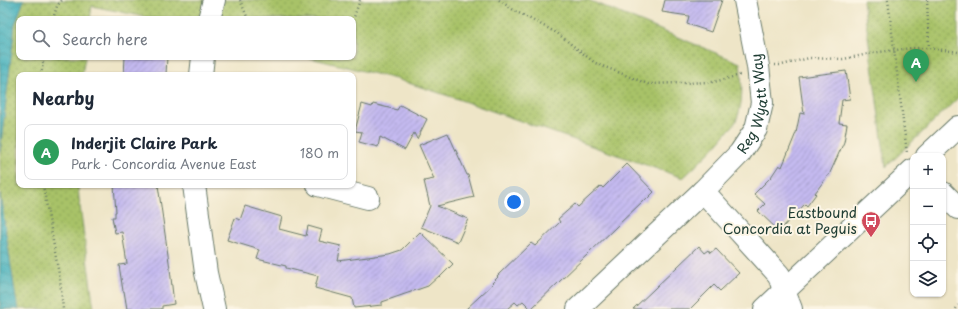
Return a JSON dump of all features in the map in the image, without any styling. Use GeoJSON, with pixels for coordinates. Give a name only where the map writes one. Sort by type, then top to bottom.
{"type":"FeatureCollection","features":[{"type":"Feature","properties":{"kind":"street"},"geometry":{"type":"LineString","coordinates":[[210,16],[214,0]]}},
{"type":"Feature","properties":{"kind":"street","name":"Reg Wyatt Way"},"geometry":{"type":"LineString","coordinates":[[578,309],[703,191],[740,153],[756,129],[762,103],[758,66],[745,0]]}},
{"type":"Feature","properties":{"kind":"street"},"geometry":{"type":"LineString","coordinates":[[201,72],[203,60]]}},
{"type":"Feature","properties":{"kind":"street"},"geometry":{"type":"LineString","coordinates":[[930,153],[958,127]]}},
{"type":"Feature","properties":{"kind":"street"},"geometry":{"type":"LineString","coordinates":[[765,309],[787,300],[910,172]]}},
{"type":"Feature","properties":{"kind":"street"},"geometry":{"type":"LineString","coordinates":[[194,188],[206,273],[214,309]]}},
{"type":"Feature","properties":{"kind":"street"},"geometry":{"type":"LineString","coordinates":[[330,188],[368,198]]}},
{"type":"Feature","properties":{"kind":"street"},"geometry":{"type":"LineString","coordinates":[[703,191],[779,275],[787,300]]}},
{"type":"Feature","properties":{"kind":"street"},"geometry":{"type":"LineString","coordinates":[[946,196],[958,208]]}},
{"type":"Feature","properties":{"kind":"path"},"geometry":{"type":"LineString","coordinates":[[54,16],[57,6],[62,0]]}},
{"type":"Feature","properties":{"kind":"path"},"geometry":{"type":"LineString","coordinates":[[240,0],[247,16]]}},
{"type":"Feature","properties":{"kind":"path"},"geometry":{"type":"LineString","coordinates":[[354,16],[360,0]]}},
{"type":"Feature","properties":{"kind":"path"},"geometry":{"type":"LineString","coordinates":[[499,0],[515,11],[557,33],[595,62],[648,84],[714,82],[740,76],[758,66],[782,65],[809,58],[843,59],[894,50],[929,48],[958,52]]}},
{"type":"Feature","properties":{"kind":"path"},"geometry":{"type":"LineString","coordinates":[[888,0],[910,164]]}},
{"type":"Feature","properties":{"kind":"path"},"geometry":{"type":"LineString","coordinates":[[927,0],[929,48]]}},
{"type":"Feature","properties":{"kind":"path"},"geometry":{"type":"LineString","coordinates":[[42,72],[44,60]]}},
{"type":"Feature","properties":{"kind":"path"},"geometry":{"type":"LineString","coordinates":[[44,188],[60,280],[63,309]]}},
{"type":"Feature","properties":{"kind":"path"},"geometry":{"type":"LineString","coordinates":[[956,309],[958,305]]}},
{"type":"Feature","properties":{"kind":"green space"},"geometry":{"type":"Polygon","coordinates":[[[0,0],[588,0],[740,63],[742,85],[741,100],[739,114],[736,121],[701,161],[683,178],[452,97],[396,79],[318,60],[356,60],[356,16],[140,16],[92,6],[90,16],[16,16],[16,60],[84,60],[82,72],[16,72],[16,188],[78,188],[94,309],[0,309],[0,0]]]}},
{"type":"Feature","properties":{"kind":"green space"},"geometry":{"type":"Polygon","coordinates":[[[863,0],[958,0],[958,98],[886,167],[863,0]]]}},
{"type":"Feature","properties":{"kind":"water"},"geometry":{"type":"Polygon","coordinates":[[[0,0],[24,0],[18,16],[16,16],[0,152],[0,0]]]}},
{"type":"Feature","properties":{"kind":"water"},"geometry":{"type":"Polygon","coordinates":[[[0,194],[16,299],[19,309],[0,309],[0,194]]]}},
{"type":"Feature","properties":{"kind":"building"},"geometry":{"type":"Polygon","coordinates":[[[665,0],[722,0],[711,32],[687,24],[689,16],[662,12],[665,0]]]}},
{"type":"Feature","properties":{"kind":"building"},"geometry":{"type":"Polygon","coordinates":[[[125,60],[167,60],[166,72],[124,72],[125,60]]]}},
{"type":"Feature","properties":{"kind":"building"},"geometry":{"type":"Polygon","coordinates":[[[846,71],[850,99],[842,100],[839,123],[847,124],[844,142],[829,175],[815,193],[816,194],[807,206],[805,204],[779,231],[758,211],[765,204],[754,194],[771,177],[779,165],[782,167],[796,133],[800,113],[804,114],[799,77],[846,71]]]}},
{"type":"Feature","properties":{"kind":"building"},"geometry":{"type":"Polygon","coordinates":[[[362,104],[372,107],[373,104],[397,110],[400,105],[427,119],[417,139],[414,133],[405,150],[380,137],[378,147],[359,142],[362,132],[356,131],[362,104]]]}},
{"type":"Feature","properties":{"kind":"building"},"geometry":{"type":"Polygon","coordinates":[[[448,133],[468,175],[474,197],[437,206],[468,219],[458,242],[421,227],[430,206],[424,181],[434,179],[419,145],[448,133]]]}},
{"type":"Feature","properties":{"kind":"building"},"geometry":{"type":"Polygon","coordinates":[[[627,164],[654,192],[531,309],[523,301],[518,305],[515,302],[507,309],[466,309],[493,284],[492,283],[498,277],[497,276],[531,243],[535,246],[560,222],[558,219],[575,204],[578,207],[601,186],[603,188],[627,164]]]}},
{"type":"Feature","properties":{"kind":"building"},"geometry":{"type":"Polygon","coordinates":[[[114,188],[158,188],[174,304],[162,306],[162,309],[127,309],[119,265],[127,264],[122,232],[115,233],[112,217],[115,217],[114,188]]]}},
{"type":"Feature","properties":{"kind":"building"},"geometry":{"type":"Polygon","coordinates":[[[245,206],[282,217],[279,229],[306,236],[308,226],[322,230],[319,241],[341,246],[338,261],[390,254],[402,250],[420,232],[453,264],[428,286],[382,302],[382,305],[354,308],[352,298],[315,288],[318,276],[257,259],[260,250],[227,240],[235,218],[240,220],[245,206]]]}},
{"type":"Feature","properties":{"kind":"building"},"geometry":{"type":"Polygon","coordinates":[[[699,246],[705,253],[709,250],[711,253],[716,249],[739,273],[720,291],[714,285],[690,309],[633,309],[699,246]]]}},
{"type":"Feature","properties":{"kind":"place","name":"Inderjit Claire Park"},"geometry":{"type":"Point","coordinates":[916,82]}},
{"type":"Feature","properties":{"kind":"place","name":"Eastbound Concordia at Peguis"},"geometry":{"type":"Point","coordinates":[871,238]}}]}
